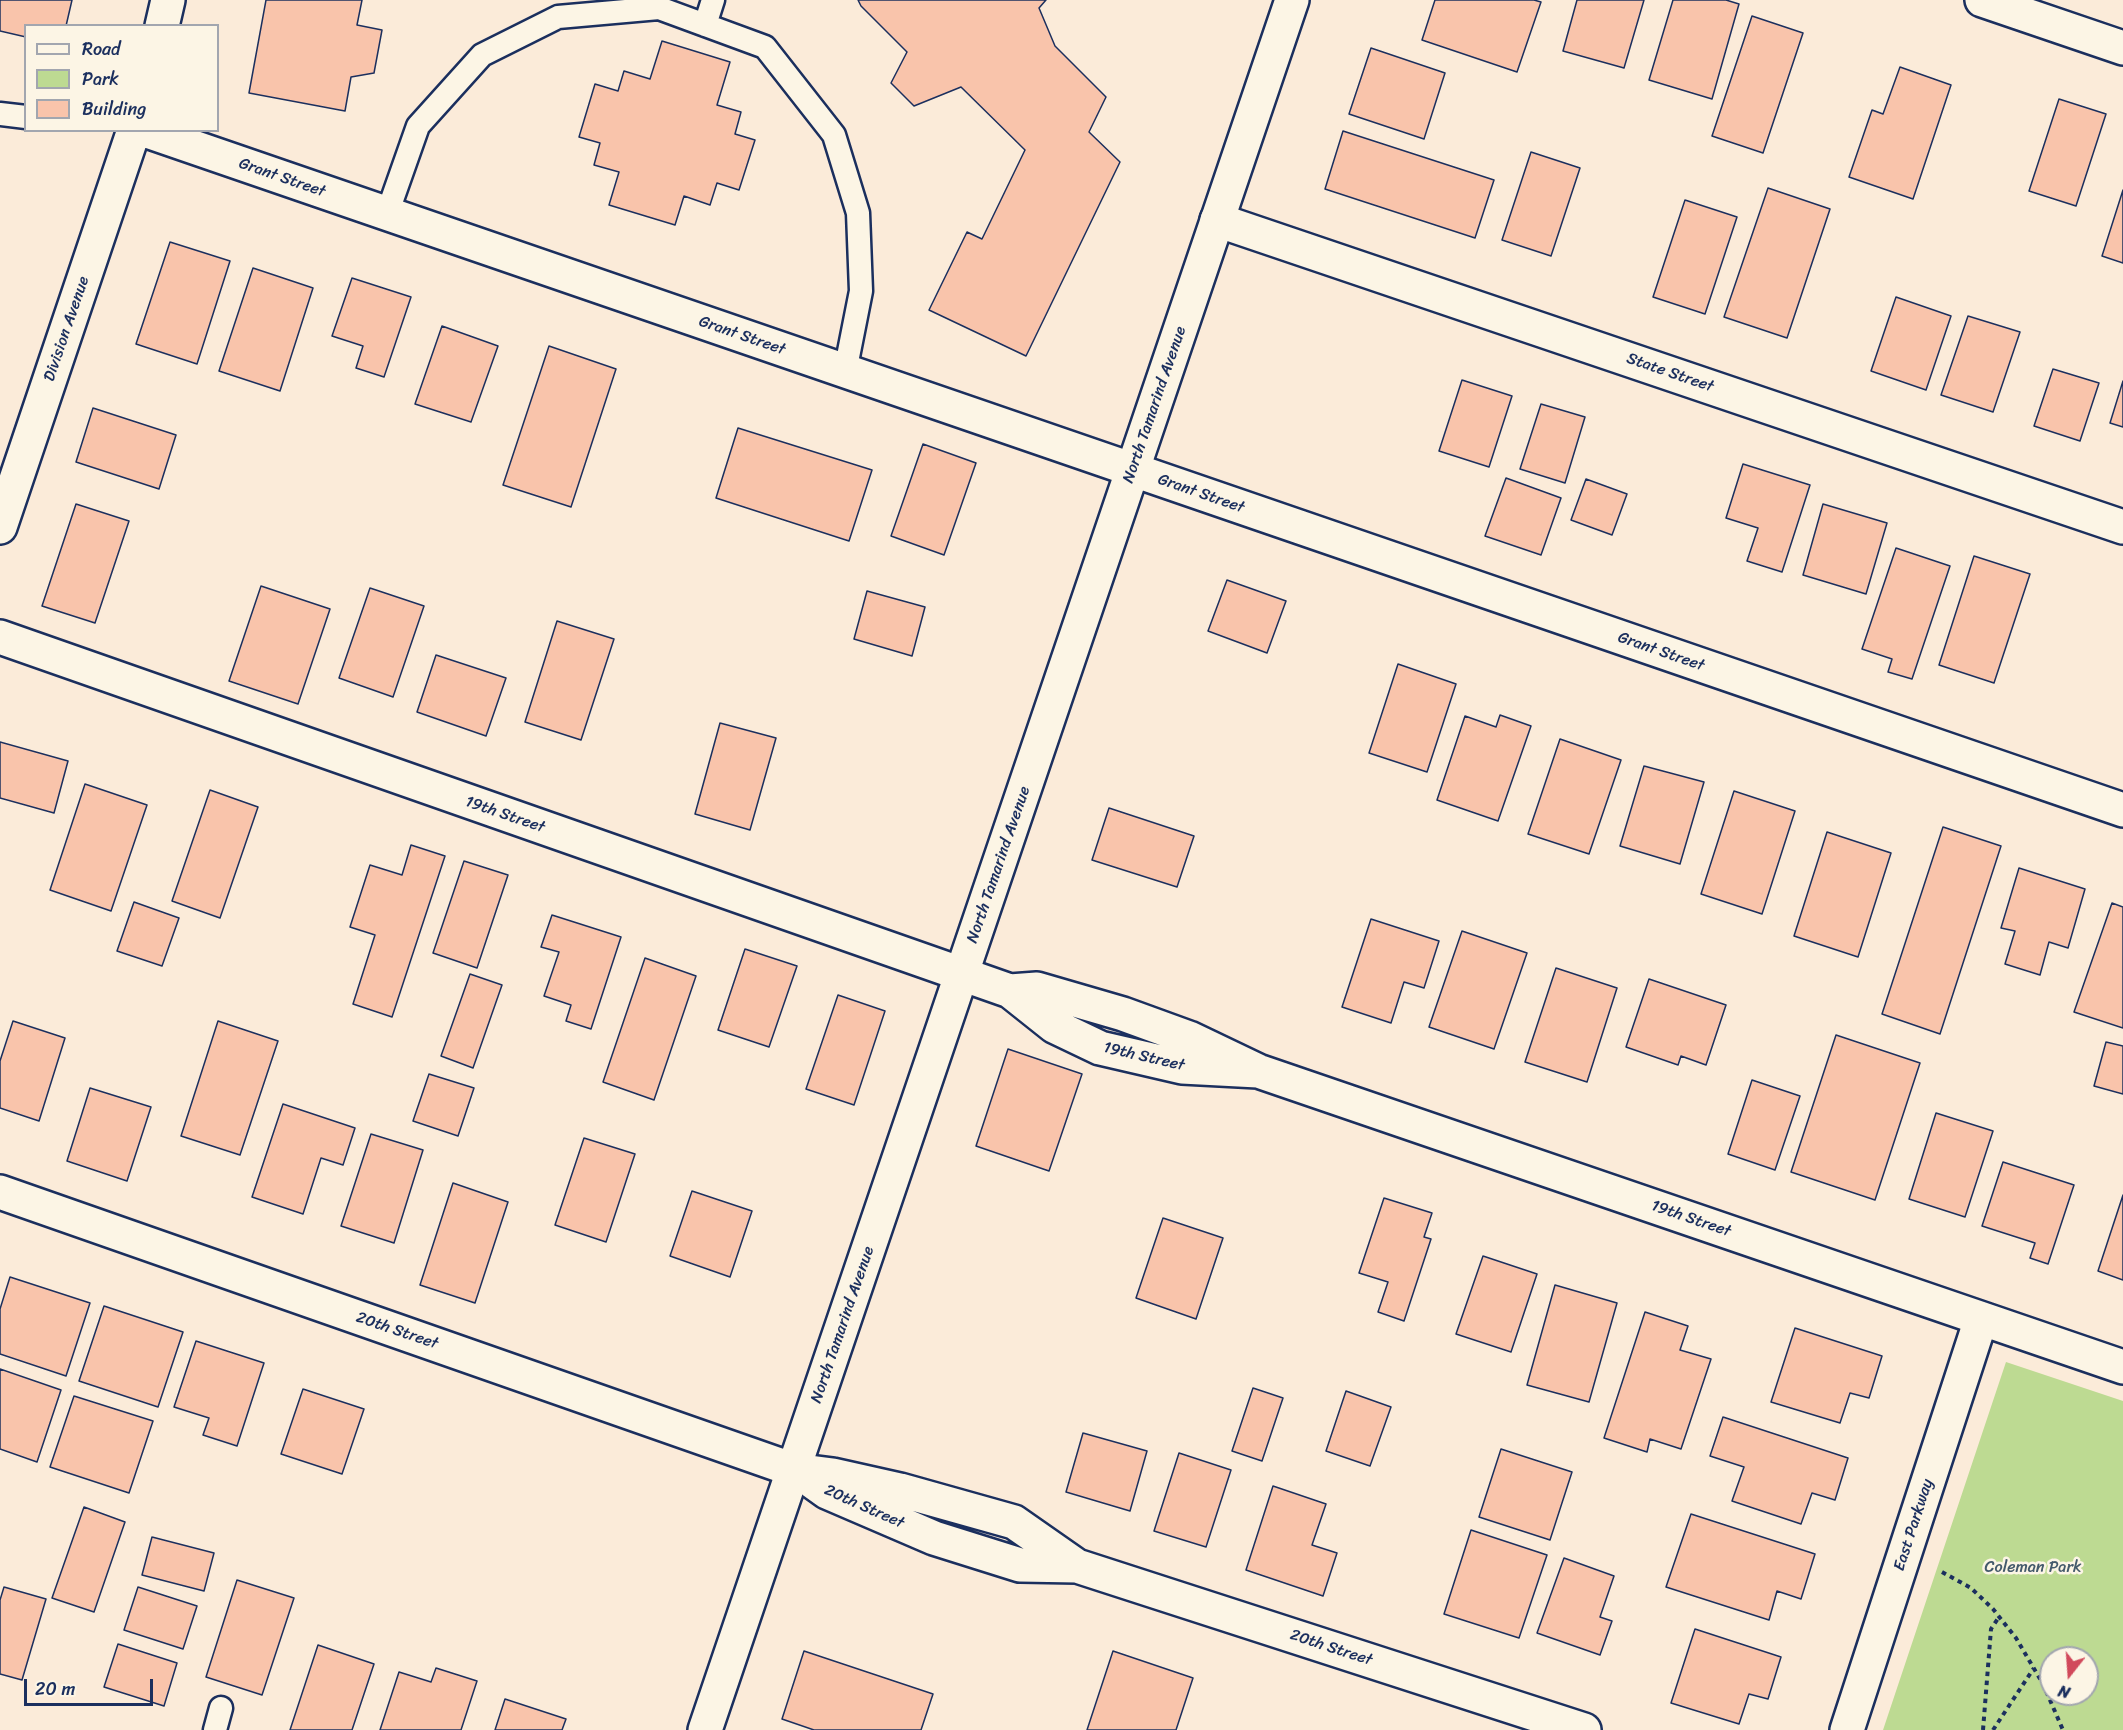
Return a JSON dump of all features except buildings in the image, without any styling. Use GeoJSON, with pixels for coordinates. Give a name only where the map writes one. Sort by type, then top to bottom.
{"type":"FeatureCollection","features":[{"type":"Feature","properties":{"kind":"street"},"geometry":{"type":"LineString","coordinates":[[162,24],[168,0]]}},
{"type":"Feature","properties":{"kind":"street","name":"North Tamarind Avenue"},"geometry":{"type":"LineString","coordinates":[[705,1730],[1292,0]]}},
{"type":"Feature","properties":{"kind":"street"},"geometry":{"type":"LineString","coordinates":[[1982,0],[2123,48]]}},
{"type":"Feature","properties":{"kind":"street","name":"Division Avenue"},"geometry":{"type":"LineString","coordinates":[[0,527],[133,132]]}},
{"type":"Feature","properties":{"kind":"street","name":"Grant Street"},"geometry":{"type":"LineString","coordinates":[[150,132],[2123,810]]}},
{"type":"Feature","properties":{"kind":"street","name":"State Street"},"geometry":{"type":"LineString","coordinates":[[1218,220],[2123,527]]}},
{"type":"Feature","properties":{"kind":"street","name":"19th Street"},"geometry":{"type":"LineString","coordinates":[[0,638],[1010,992],[1054,1026],[1100,1048],[1182,1067],[1258,1071],[2123,1367]]}},
{"type":"Feature","properties":{"kind":"street","name":"20th Street"},"geometry":{"type":"LineString","coordinates":[[0,1192],[794,1470],[827,1492],[934,1538],[1020,1565],[1077,1566],[1584,1730]]}},
{"type":"Feature","properties":{"kind":"street","name":"East Parkway"},"geometry":{"type":"LineString","coordinates":[[1847,1730],[1981,1319]]}},
{"type":"Feature","properties":{"kind":"lane"},"geometry":{"type":"LineString","coordinates":[[705,25],[713,0]]}},
{"type":"Feature","properties":{"kind":"lane"},"geometry":{"type":"LineString","coordinates":[[387,214],[418,126],[482,55],[558,17],[659,8],[765,47],[834,135],[858,213],[861,291],[845,372]]}},
{"type":"Feature","properties":{"kind":"lane"},"geometry":{"type":"LineString","coordinates":[[0,114],[24,117]]}},
{"type":"Feature","properties":{"kind":"lane"},"geometry":{"type":"LineString","coordinates":[[215,1730],[221,1708]]}},
{"type":"Feature","properties":{"kind":"path"},"geometry":{"type":"LineString","coordinates":[[1942,1572],[1971,1588],[2016,1638],[2034,1668],[2062,1730]]}},
{"type":"Feature","properties":{"kind":"path"},"geometry":{"type":"LineString","coordinates":[[1983,1730],[1991,1629],[1999,1617]]}},
{"type":"Feature","properties":{"kind":"path"},"geometry":{"type":"LineString","coordinates":[[1993,1730],[2034,1668]]}},
{"type":"Feature","properties":{"kind":"green space","name":"Coleman Park"},"geometry":{"type":"Polygon","coordinates":[[[2006,1362],[2123,1401],[2123,1730],[1883,1730],[2006,1362]]]}}]}
